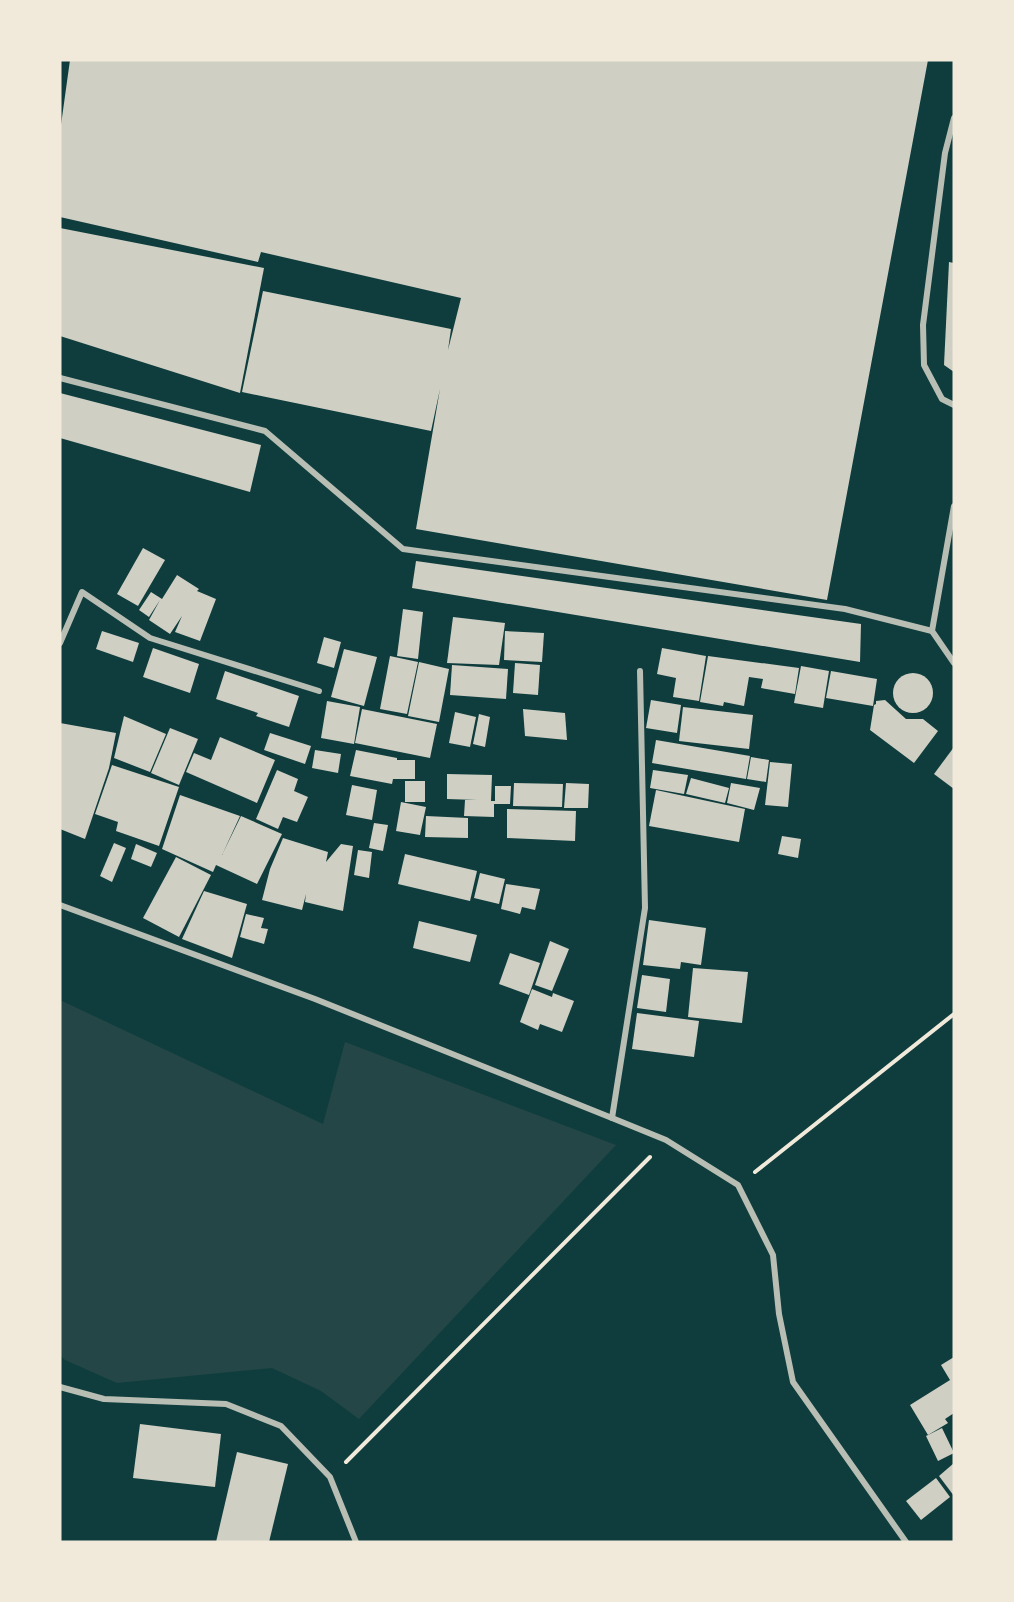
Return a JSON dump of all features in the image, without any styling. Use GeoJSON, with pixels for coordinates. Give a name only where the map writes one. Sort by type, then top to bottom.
{"type":"FeatureCollection","features":[{"type":"Feature","properties":{"kind":"street"},"geometry":{"type":"LineString","coordinates":[[954,118],[945,153],[923,325],[924,365],[942,399],[954,405]]}},
{"type":"Feature","properties":{"kind":"street"},"geometry":{"type":"LineString","coordinates":[[60,378],[265,431],[403,549],[845,609],[933,631],[954,663]]}},
{"type":"Feature","properties":{"kind":"street"},"geometry":{"type":"LineString","coordinates":[[933,631],[954,506]]}},
{"type":"Feature","properties":{"kind":"street"},"geometry":{"type":"LineString","coordinates":[[60,643],[82,592],[150,638],[319,691]]}},
{"type":"Feature","properties":{"kind":"street"},"geometry":{"type":"LineString","coordinates":[[612,1118],[645,908],[640,671]]}},
{"type":"Feature","properties":{"kind":"street"},"geometry":{"type":"LineString","coordinates":[[60,904],[315,999],[666,1140],[738,1185],[773,1255],[779,1314],[793,1382],[906,1542]]}},
{"type":"Feature","properties":{"kind":"street"},"geometry":{"type":"LineString","coordinates":[[60,1387],[104,1399],[226,1404],[281,1426],[330,1477],[356,1542]]}},
{"type":"Feature","properties":{"kind":"path"},"geometry":{"type":"LineString","coordinates":[[738,1185],[954,1014]]}},
{"type":"Feature","properties":{"kind":"path"},"geometry":{"type":"LineString","coordinates":[[330,1477],[666,1140]]}},
{"type":"Feature","properties":{"kind":"shaded area"},"geometry":{"type":"Polygon","coordinates":[[[60,1000],[323,1124],[345,1042],[616,1145],[359,1419],[321,1391],[272,1368],[117,1383],[65,1360],[60,1355],[60,1000]]]}},
{"type":"Feature","properties":{"kind":"building"},"geometry":{"type":"Polygon","coordinates":[[[70,60],[928,60],[827,600],[416,529],[440,389],[431,431],[242,392],[263,291],[451,329],[448,350],[461,298],[261,252],[258,262],[60,217],[60,132],[70,60]]]}},
{"type":"Feature","properties":{"kind":"building"},"geometry":{"type":"Polygon","coordinates":[[[60,228],[264,268],[240,393],[60,336],[60,228]]]}},
{"type":"Feature","properties":{"kind":"building"},"geometry":{"type":"Polygon","coordinates":[[[949,262],[954,263],[954,372],[944,365],[949,262]]]}},
{"type":"Feature","properties":{"kind":"building"},"geometry":{"type":"Polygon","coordinates":[[[60,393],[261,445],[250,492],[60,438],[60,393]]]}},
{"type":"Feature","properties":{"kind":"building"},"geometry":{"type":"Polygon","coordinates":[[[143,548],[165,560],[138,606],[117,594],[143,548]]]}},
{"type":"Feature","properties":{"kind":"building"},"geometry":{"type":"Polygon","coordinates":[[[416,561],[861,624],[860,662],[412,588],[416,561]]]}},
{"type":"Feature","properties":{"kind":"building"},"geometry":{"type":"Polygon","coordinates":[[[177,575],[199,589],[197,591],[216,599],[200,641],[175,632],[182,616],[170,634],[149,620],[160,600],[149,617],[139,610],[151,592],[162,599],[177,575]]]}},
{"type":"Feature","properties":{"kind":"building"},"geometry":{"type":"Polygon","coordinates":[[[403,609],[423,612],[418,659],[397,656],[403,609]]]}},
{"type":"Feature","properties":{"kind":"building"},"geometry":{"type":"Polygon","coordinates":[[[453,617],[505,623],[499,665],[447,663],[453,617]]]}},
{"type":"Feature","properties":{"kind":"building"},"geometry":{"type":"Polygon","coordinates":[[[102,631],[139,643],[133,662],[96,649],[102,631]]]}},
{"type":"Feature","properties":{"kind":"building"},"geometry":{"type":"Polygon","coordinates":[[[505,631],[544,633],[542,662],[504,660],[505,631]]]}},
{"type":"Feature","properties":{"kind":"building"},"geometry":{"type":"Polygon","coordinates":[[[324,637],[341,642],[334,668],[317,663],[324,637]]]}},
{"type":"Feature","properties":{"kind":"building"},"geometry":{"type":"Polygon","coordinates":[[[153,648],[199,664],[190,693],[143,677],[153,648]]]}},
{"type":"Feature","properties":{"kind":"building"},"geometry":{"type":"Polygon","coordinates":[[[662,648],[706,656],[699,701],[673,697],[676,678],[657,674],[662,648]]]}},
{"type":"Feature","properties":{"kind":"building"},"geometry":{"type":"Polygon","coordinates":[[[344,649],[377,657],[364,706],[331,697],[344,649]]]}},
{"type":"Feature","properties":{"kind":"building"},"geometry":{"type":"Polygon","coordinates":[[[390,656],[418,662],[407,714],[380,709],[390,656]]]}},
{"type":"Feature","properties":{"kind":"building"},"geometry":{"type":"Polygon","coordinates":[[[708,656],[799,668],[795,694],[761,688],[763,679],[749,677],[744,706],[724,702],[723,706],[700,702],[708,656]]]}},
{"type":"Feature","properties":{"kind":"building"},"geometry":{"type":"Polygon","coordinates":[[[419,662],[449,669],[439,722],[408,716],[419,662]]]}},
{"type":"Feature","properties":{"kind":"building"},"geometry":{"type":"Polygon","coordinates":[[[515,663],[540,665],[538,695],[513,693],[515,663]]]}},
{"type":"Feature","properties":{"kind":"building"},"geometry":{"type":"Polygon","coordinates":[[[452,665],[508,669],[506,699],[450,695],[452,665]]]}},
{"type":"Feature","properties":{"kind":"building"},"geometry":{"type":"Polygon","coordinates":[[[801,666],[829,671],[823,708],[794,703],[801,666]]]}},
{"type":"Feature","properties":{"kind":"building"},"geometry":{"type":"Polygon","coordinates":[[[225,671],[299,696],[289,727],[256,716],[258,713],[216,699],[225,671]]]}},
{"type":"Feature","properties":{"kind":"building"},"geometry":{"type":"Polygon","coordinates":[[[831,671],[877,679],[873,706],[826,698],[831,671]]]}},
{"type":"Feature","properties":{"kind":"building"},"geometry":{"type":"Polygon","coordinates":[[[913,673],[921,674],[927,679],[932,685],[932,701],[927,707],[921,712],[913,713],[905,712],[899,707],[894,701],[893,693],[894,685],[899,679],[905,674],[913,673]]]}},
{"type":"Feature","properties":{"kind":"building"},"geometry":{"type":"Polygon","coordinates":[[[651,700],[681,705],[677,733],[646,728],[651,700]]]}},
{"type":"Feature","properties":{"kind":"building"},"geometry":{"type":"Polygon","coordinates":[[[885,700],[906,719],[923,719],[938,731],[914,763],[870,730],[876,701],[885,700]]]}},
{"type":"Feature","properties":{"kind":"building"},"geometry":{"type":"Polygon","coordinates":[[[327,701],[360,707],[354,744],[321,738],[327,701]]]}},
{"type":"Feature","properties":{"kind":"building"},"geometry":{"type":"Polygon","coordinates":[[[683,707],[753,715],[749,749],[679,741],[683,707]]]}},
{"type":"Feature","properties":{"kind":"building"},"geometry":{"type":"Polygon","coordinates":[[[362,709],[437,724],[430,758],[355,743],[362,709]]]}},
{"type":"Feature","properties":{"kind":"building"},"geometry":{"type":"Polygon","coordinates":[[[523,709],[565,713],[567,740],[525,736],[523,709]]]}},
{"type":"Feature","properties":{"kind":"building"},"geometry":{"type":"Polygon","coordinates":[[[455,712],[476,717],[470,747],[449,743],[455,712]]]}},
{"type":"Feature","properties":{"kind":"building"},"geometry":{"type":"Polygon","coordinates":[[[479,714],[490,717],[485,747],[473,744],[479,714]]]}},
{"type":"Feature","properties":{"kind":"building"},"geometry":{"type":"Polygon","coordinates":[[[124,716],[166,734],[150,772],[114,758],[124,716]]]}},
{"type":"Feature","properties":{"kind":"building"},"geometry":{"type":"Polygon","coordinates":[[[60,723],[116,733],[109,768],[85,839],[60,829],[60,723]]]}},
{"type":"Feature","properties":{"kind":"building"},"geometry":{"type":"Polygon","coordinates":[[[170,728],[198,739],[179,785],[151,773],[170,728]]]}},
{"type":"Feature","properties":{"kind":"building"},"geometry":{"type":"Polygon","coordinates":[[[270,733],[311,746],[305,764],[264,750],[270,733]]]}},
{"type":"Feature","properties":{"kind":"building"},"geometry":{"type":"Polygon","coordinates":[[[220,737],[275,760],[257,803],[186,772],[194,753],[211,760],[220,737]]]}},
{"type":"Feature","properties":{"kind":"building"},"geometry":{"type":"Polygon","coordinates":[[[656,740],[750,756],[746,779],[652,763],[656,740]]]}},
{"type":"Feature","properties":{"kind":"building"},"geometry":{"type":"Polygon","coordinates":[[[954,747],[954,789],[934,774],[954,747]]]}},
{"type":"Feature","properties":{"kind":"building"},"geometry":{"type":"Polygon","coordinates":[[[315,750],[341,754],[338,773],[312,768],[315,750]]]}},
{"type":"Feature","properties":{"kind":"building"},"geometry":{"type":"Polygon","coordinates":[[[356,750],[397,758],[397,760],[415,760],[415,779],[393,779],[392,784],[350,776],[356,750]]]}},
{"type":"Feature","properties":{"kind":"building"},"geometry":{"type":"Polygon","coordinates":[[[751,757],[769,760],[766,782],[747,779],[751,757]]]}},
{"type":"Feature","properties":{"kind":"building"},"geometry":{"type":"Polygon","coordinates":[[[770,762],[792,764],[788,807],[765,805],[770,762]]]}},
{"type":"Feature","properties":{"kind":"building"},"geometry":{"type":"Polygon","coordinates":[[[112,765],[179,787],[159,846],[116,831],[118,822],[95,814],[112,765]]]}},
{"type":"Feature","properties":{"kind":"building"},"geometry":{"type":"Polygon","coordinates":[[[277,770],[298,779],[294,791],[308,797],[297,822],[283,817],[278,829],[256,819],[277,770]]]}},
{"type":"Feature","properties":{"kind":"building"},"geometry":{"type":"Polygon","coordinates":[[[653,770],[688,775],[684,794],[650,788],[653,770]]]}},
{"type":"Feature","properties":{"kind":"building"},"geometry":{"type":"Polygon","coordinates":[[[447,774],[492,775],[491,801],[495,801],[495,786],[511,786],[510,804],[494,804],[494,817],[464,816],[465,800],[477,800],[447,799],[447,774]]]}},
{"type":"Feature","properties":{"kind":"building"},"geometry":{"type":"Polygon","coordinates":[[[691,778],[729,788],[725,803],[686,794],[691,778]]]}},
{"type":"Feature","properties":{"kind":"building"},"geometry":{"type":"Polygon","coordinates":[[[405,781],[425,781],[425,802],[405,802],[405,781]]]}},
{"type":"Feature","properties":{"kind":"building"},"geometry":{"type":"Polygon","coordinates":[[[514,783],[563,784],[562,807],[513,806],[514,783]]]}},
{"type":"Feature","properties":{"kind":"building"},"geometry":{"type":"Polygon","coordinates":[[[566,783],[589,784],[588,808],[564,808],[566,783]]]}},
{"type":"Feature","properties":{"kind":"building"},"geometry":{"type":"Polygon","coordinates":[[[731,783],[760,788],[754,810],[727,803],[731,783]]]}},
{"type":"Feature","properties":{"kind":"building"},"geometry":{"type":"Polygon","coordinates":[[[352,785],[377,790],[372,820],[346,815],[352,785]]]}},
{"type":"Feature","properties":{"kind":"building"},"geometry":{"type":"Polygon","coordinates":[[[656,790],[745,809],[739,842],[649,826],[656,790]]]}},
{"type":"Feature","properties":{"kind":"building"},"geometry":{"type":"Polygon","coordinates":[[[180,795],[240,816],[222,855],[241,816],[282,834],[257,884],[216,865],[213,872],[162,849],[180,795]]]}},
{"type":"Feature","properties":{"kind":"building"},"geometry":{"type":"Polygon","coordinates":[[[401,802],[426,807],[420,835],[396,831],[401,802]]]}},
{"type":"Feature","properties":{"kind":"building"},"geometry":{"type":"Polygon","coordinates":[[[507,809],[576,811],[575,841],[507,838],[507,809]]]}},
{"type":"Feature","properties":{"kind":"building"},"geometry":{"type":"Polygon","coordinates":[[[426,816],[468,818],[468,838],[425,837],[426,816]]]}},
{"type":"Feature","properties":{"kind":"building"},"geometry":{"type":"Polygon","coordinates":[[[374,823],[388,825],[383,851],[369,848],[374,823]]]}},
{"type":"Feature","properties":{"kind":"building"},"geometry":{"type":"Polygon","coordinates":[[[782,836],[801,839],[798,858],[778,854],[782,836]]]}},
{"type":"Feature","properties":{"kind":"building"},"geometry":{"type":"Polygon","coordinates":[[[283,838],[328,852],[326,862],[341,844],[353,846],[343,911],[305,902],[306,894],[302,910],[262,900],[270,869],[283,838]]]}},
{"type":"Feature","properties":{"kind":"building"},"geometry":{"type":"Polygon","coordinates":[[[114,843],[126,848],[112,882],[100,876],[114,843]]]}},
{"type":"Feature","properties":{"kind":"building"},"geometry":{"type":"Polygon","coordinates":[[[136,844],[157,853],[151,867],[131,859],[136,844]]]}},
{"type":"Feature","properties":{"kind":"building"},"geometry":{"type":"Polygon","coordinates":[[[358,850],[372,852],[369,878],[354,875],[358,850]]]}},
{"type":"Feature","properties":{"kind":"building"},"geometry":{"type":"Polygon","coordinates":[[[405,854],[477,871],[470,901],[398,884],[405,854]]]}},
{"type":"Feature","properties":{"kind":"building"},"geometry":{"type":"Polygon","coordinates":[[[176,857],[211,875],[179,937],[143,918],[176,857]]]}},
{"type":"Feature","properties":{"kind":"building"},"geometry":{"type":"Polygon","coordinates":[[[480,873],[505,879],[499,904],[474,898],[480,873]]]}},
{"type":"Feature","properties":{"kind":"building"},"geometry":{"type":"Polygon","coordinates":[[[506,884],[540,889],[535,910],[522,907],[520,914],[501,909],[506,884]]]}},
{"type":"Feature","properties":{"kind":"building"},"geometry":{"type":"Polygon","coordinates":[[[204,891],[247,904],[232,958],[182,939],[204,891]]]}},
{"type":"Feature","properties":{"kind":"building"},"geometry":{"type":"Polygon","coordinates":[[[246,914],[264,918],[261,928],[268,929],[264,944],[240,937],[246,914]]]}},
{"type":"Feature","properties":{"kind":"building"},"geometry":{"type":"Polygon","coordinates":[[[649,920],[706,928],[701,965],[681,962],[680,969],[643,965],[649,920]]]}},
{"type":"Feature","properties":{"kind":"building"},"geometry":{"type":"Polygon","coordinates":[[[419,921],[477,935],[470,962],[413,948],[419,921]]]}},
{"type":"Feature","properties":{"kind":"building"},"geometry":{"type":"Polygon","coordinates":[[[550,941],[569,949],[552,991],[535,985],[550,941]]]}},
{"type":"Feature","properties":{"kind":"building"},"geometry":{"type":"Polygon","coordinates":[[[510,953],[540,963],[529,995],[499,984],[510,953]]]}},
{"type":"Feature","properties":{"kind":"building"},"geometry":{"type":"Polygon","coordinates":[[[693,968],[748,972],[742,1023],[688,1017],[693,968]]]}},
{"type":"Feature","properties":{"kind":"building"},"geometry":{"type":"Polygon","coordinates":[[[642,975],[670,979],[666,1012],[637,1008],[642,975]]]}},
{"type":"Feature","properties":{"kind":"building"},"geometry":{"type":"Polygon","coordinates":[[[532,989],[552,997],[553,993],[574,1001],[562,1032],[540,1024],[538,1030],[520,1022],[532,989]]]}},
{"type":"Feature","properties":{"kind":"building"},"geometry":{"type":"Polygon","coordinates":[[[637,1013],[699,1021],[694,1057],[632,1049],[637,1013]]]}},
{"type":"Feature","properties":{"kind":"building"},"geometry":{"type":"Polygon","coordinates":[[[954,1357],[954,1413],[945,1419],[948,1423],[928,1435],[910,1405],[950,1380],[941,1365],[954,1357]]]}},
{"type":"Feature","properties":{"kind":"building"},"geometry":{"type":"Polygon","coordinates":[[[140,1424],[221,1434],[215,1487],[133,1478],[140,1424]]]}},
{"type":"Feature","properties":{"kind":"building"},"geometry":{"type":"Polygon","coordinates":[[[942,1428],[954,1453],[938,1461],[926,1436],[942,1428]]]}},
{"type":"Feature","properties":{"kind":"building"},"geometry":{"type":"Polygon","coordinates":[[[237,1452],[288,1464],[269,1542],[216,1542],[237,1452]]]}},
{"type":"Feature","properties":{"kind":"building"},"geometry":{"type":"Polygon","coordinates":[[[954,1463],[954,1496],[939,1476],[954,1463]]]}},
{"type":"Feature","properties":{"kind":"building"},"geometry":{"type":"Polygon","coordinates":[[[936,1478],[950,1497],[921,1520],[906,1501],[936,1478]]]}}]}
